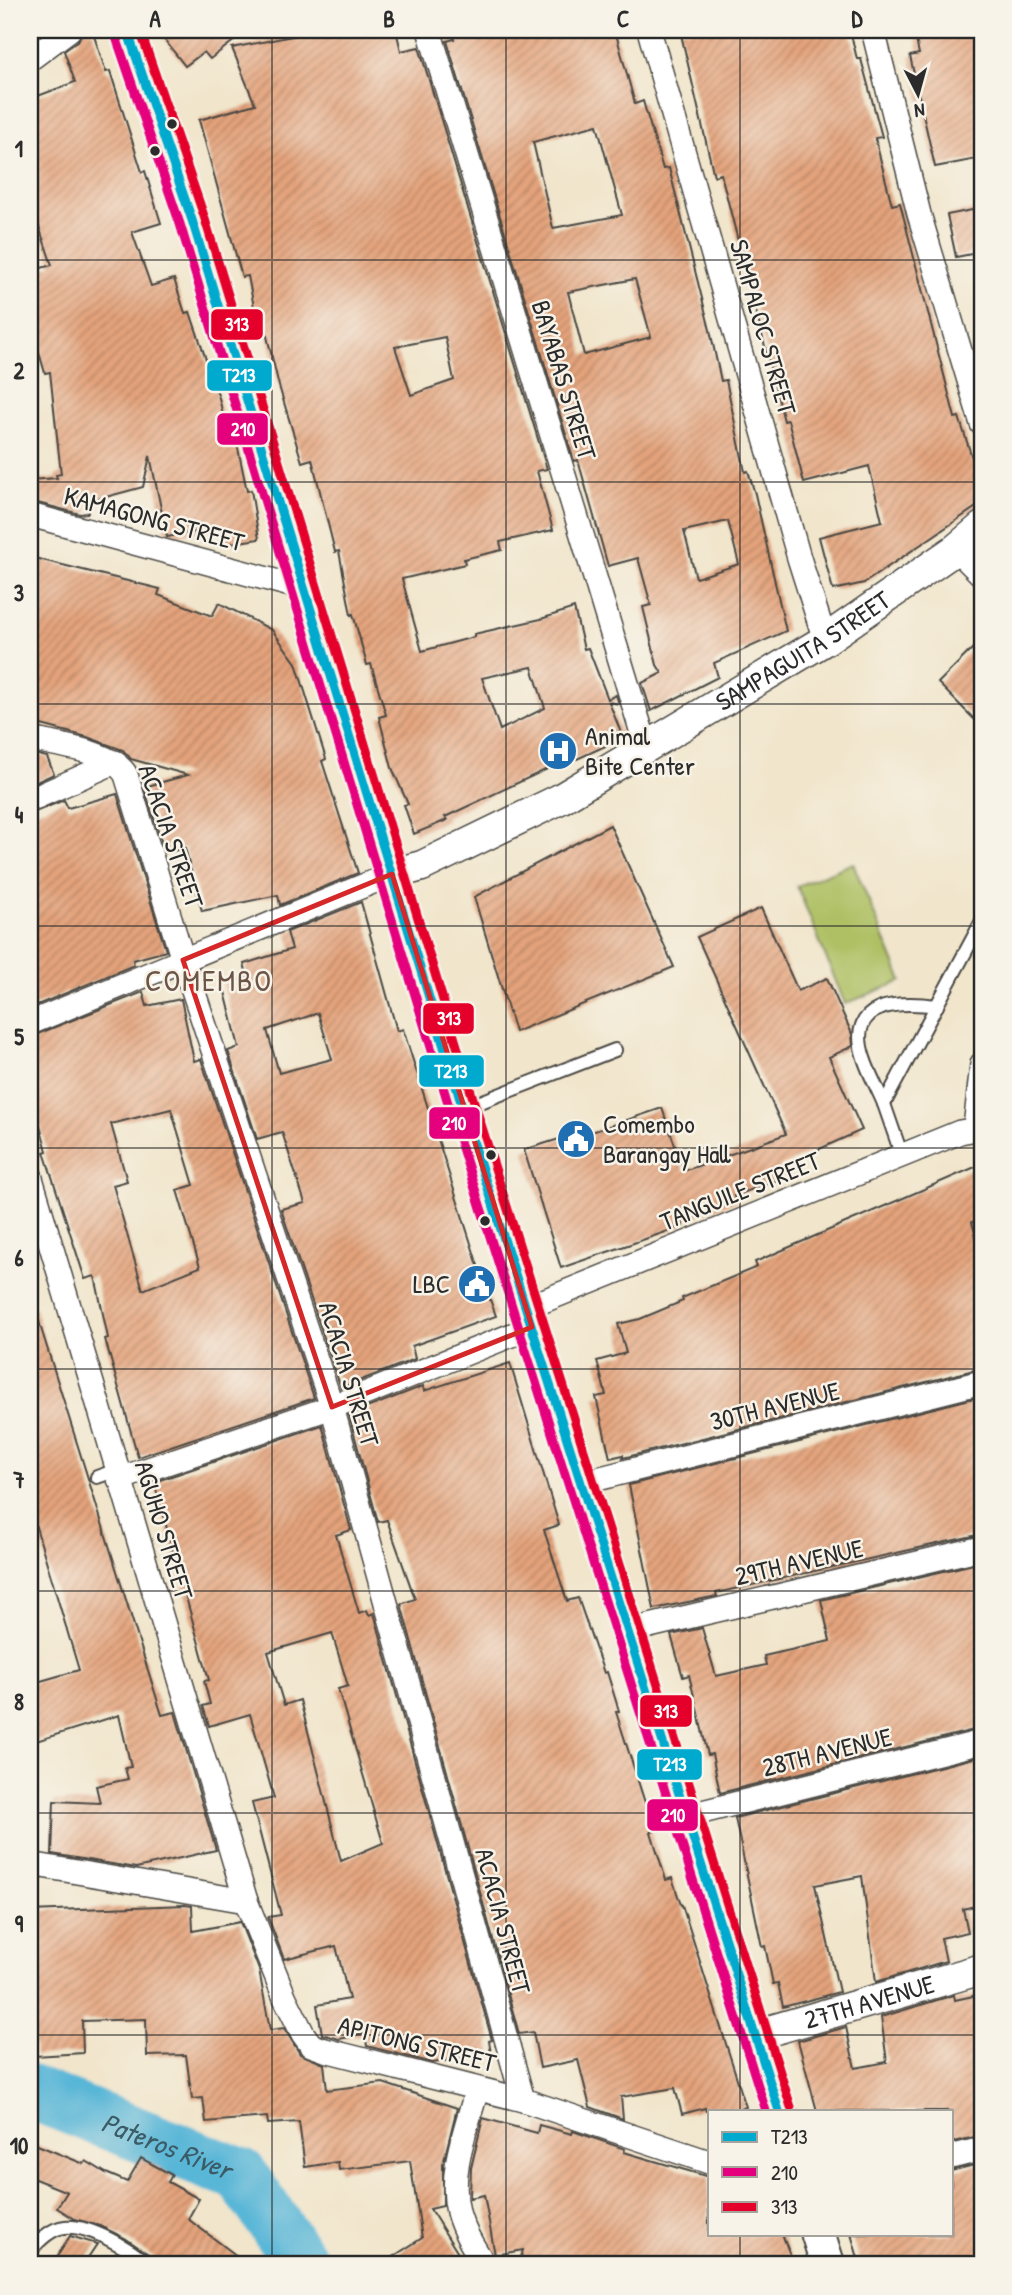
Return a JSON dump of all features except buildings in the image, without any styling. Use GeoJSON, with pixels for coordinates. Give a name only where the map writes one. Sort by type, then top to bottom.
{"type":"FeatureCollection","features":[{"type":"Feature","properties":{"kind":"main road"},"geometry":{"type":"LineString","coordinates":[[127,30],[192,220],[463,1109],[779,2110]]}},
{"type":"Feature","properties":{"kind":"main road"},"geometry":{"type":"LineString","coordinates":[[819,2236],[828,2265]]}},
{"type":"Feature","properties":{"kind":"street"},"geometry":{"type":"LineString","coordinates":[[30,59],[69,30]]}},
{"type":"Feature","properties":{"kind":"street","name":"BAYABAS STREET"},"geometry":{"type":"LineString","coordinates":[[429,30],[646,746]]}},
{"type":"Feature","properties":{"kind":"street","name":"SAMPALOC STREET"},"geometry":{"type":"LineString","coordinates":[[649,30],[799,558],[825,640]]}},
{"type":"Feature","properties":{"kind":"street"},"geometry":{"type":"LineString","coordinates":[[873,30],[919,214],[982,424]]}},
{"type":"Feature","properties":{"kind":"street","name":"KAMAGONG STREET"},"geometry":{"type":"LineString","coordinates":[[30,515],[305,589]]}},
{"type":"Feature","properties":{"kind":"street","name":"SAMPAGUITA STREET"},"geometry":{"type":"LineString","coordinates":[[392,874],[422,866],[560,799],[825,640],[956,549],[982,527]]}},
{"type":"Feature","properties":{"kind":"street"},"geometry":{"type":"LineString","coordinates":[[956,549],[982,575]]}},
{"type":"Feature","properties":{"kind":"street","name":"ACACIA STREET"},"geometry":{"type":"LineString","coordinates":[[30,739],[115,762],[126,775],[183,960],[332,1407],[523,2100]]}},
{"type":"Feature","properties":{"kind":"street"},"geometry":{"type":"LineString","coordinates":[[30,800],[115,762]]}},
{"type":"Feature","properties":{"kind":"street"},"geometry":{"type":"LineString","coordinates":[[30,1023],[392,874]]}},
{"type":"Feature","properties":{"kind":"street"},"geometry":{"type":"LineString","coordinates":[[979,1128],[982,1064]]}},
{"type":"Feature","properties":{"kind":"street","name":"TANGUILE STREET"},"geometry":{"type":"LineString","coordinates":[[111,1475],[332,1407],[902,1156],[979,1128]]}},
{"type":"Feature","properties":{"kind":"street","name":"AGUHO STREET"},"geometry":{"type":"LineString","coordinates":[[30,1175],[111,1475],[246,1901]]}},
{"type":"Feature","properties":{"kind":"street","name":"30TH AVENUE"},"geometry":{"type":"LineString","coordinates":[[581,1483],[982,1382]]}},
{"type":"Feature","properties":{"kind":"street","name":"29TH AVENUE"},"geometry":{"type":"LineString","coordinates":[[628,1631],[982,1548]]}},
{"type":"Feature","properties":{"kind":"street","name":"28TH AVENUE"},"geometry":{"type":"LineString","coordinates":[[686,1816],[982,1742]]}},
{"type":"Feature","properties":{"kind":"street"},"geometry":{"type":"LineString","coordinates":[[30,1864],[246,1901]]}},
{"type":"Feature","properties":{"kind":"street","name":"APITONG STREET"},"geometry":{"type":"LineString","coordinates":[[246,1901],[285,1998],[311,2045],[523,2100],[708,2162]]}},
{"type":"Feature","properties":{"kind":"street","name":"27TH AVENUE"},"geometry":{"type":"LineString","coordinates":[[755,2035],[982,1969]]}},
{"type":"Feature","properties":{"kind":"street"},"geometry":{"type":"LineString","coordinates":[[477,2089],[459,2156],[456,2182],[458,2211],[471,2244],[485,2265]]}},
{"type":"Feature","properties":{"kind":"street"},"geometry":{"type":"LineString","coordinates":[[953,2156],[982,2149]]}},
{"type":"Feature","properties":{"kind":"lane"},"geometry":{"type":"LineString","coordinates":[[884,1104],[982,920]]}},
{"type":"Feature","properties":{"kind":"lane"},"geometry":{"type":"LineString","coordinates":[[902,1156],[884,1104],[863,1057],[860,1039],[862,1025],[868,1016],[895,1004],[906,1002],[937,1006]]}},
{"type":"Feature","properties":{"kind":"lane"},"geometry":{"type":"LineString","coordinates":[[463,1109],[615,1050]]}},
{"type":"Feature","properties":{"kind":"lane"},"geometry":{"type":"LineString","coordinates":[[30,2251],[51,2231],[66,2227],[90,2231],[135,2252],[148,2265]]}},
{"type":"Feature","properties":{"kind":"highlighted area"},"geometry":{"type":"Polygon","coordinates":[[[392,874],[532,1327],[332,1407],[183,960],[392,874]]]}},
{"type":"Feature","properties":{"kind":"green space"},"geometry":{"type":"Polygon","coordinates":[[[853,863],[902,981],[845,1004],[797,886],[853,863]]]}},
{"type":"Feature","properties":{"kind":"waterway","name":"Pateros River"},"geometry":{"type":"LineString","coordinates":[[30,2092],[241,2175],[303,2265]]}},
{"type":"Feature","properties":{"kind":"transit line","name":"T213"},"geometry":{"type":"LineString","coordinates":[[127,30],[192,220],[463,1109],[779,2110]]}},
{"type":"Feature","properties":{"kind":"transit line","name":"313"},"geometry":{"type":"LineString","coordinates":[[140,30],[204,216],[475,1105],[791,2107]]}},
{"type":"Feature","properties":{"kind":"transit line","name":"210"},"geometry":{"type":"LineString","coordinates":[[115,34],[180,224],[451,1113],[766,2110]]}},
{"type":"Feature","properties":{"kind":"place","name":"Animal Bite Center"},"geometry":{"type":"Point","coordinates":[558,751]}},
{"type":"Feature","properties":{"kind":"place","name":"Comembo Barangay Hall"},"geometry":{"type":"Point","coordinates":[576,1139]}},
{"type":"Feature","properties":{"kind":"place","name":"LBC"},"geometry":{"type":"Point","coordinates":[477,1284]}},
{"type":"Feature","properties":{"kind":"district","name":"COMEMBO"},"geometry":{"type":"Point","coordinates":[209,981]}}]}
